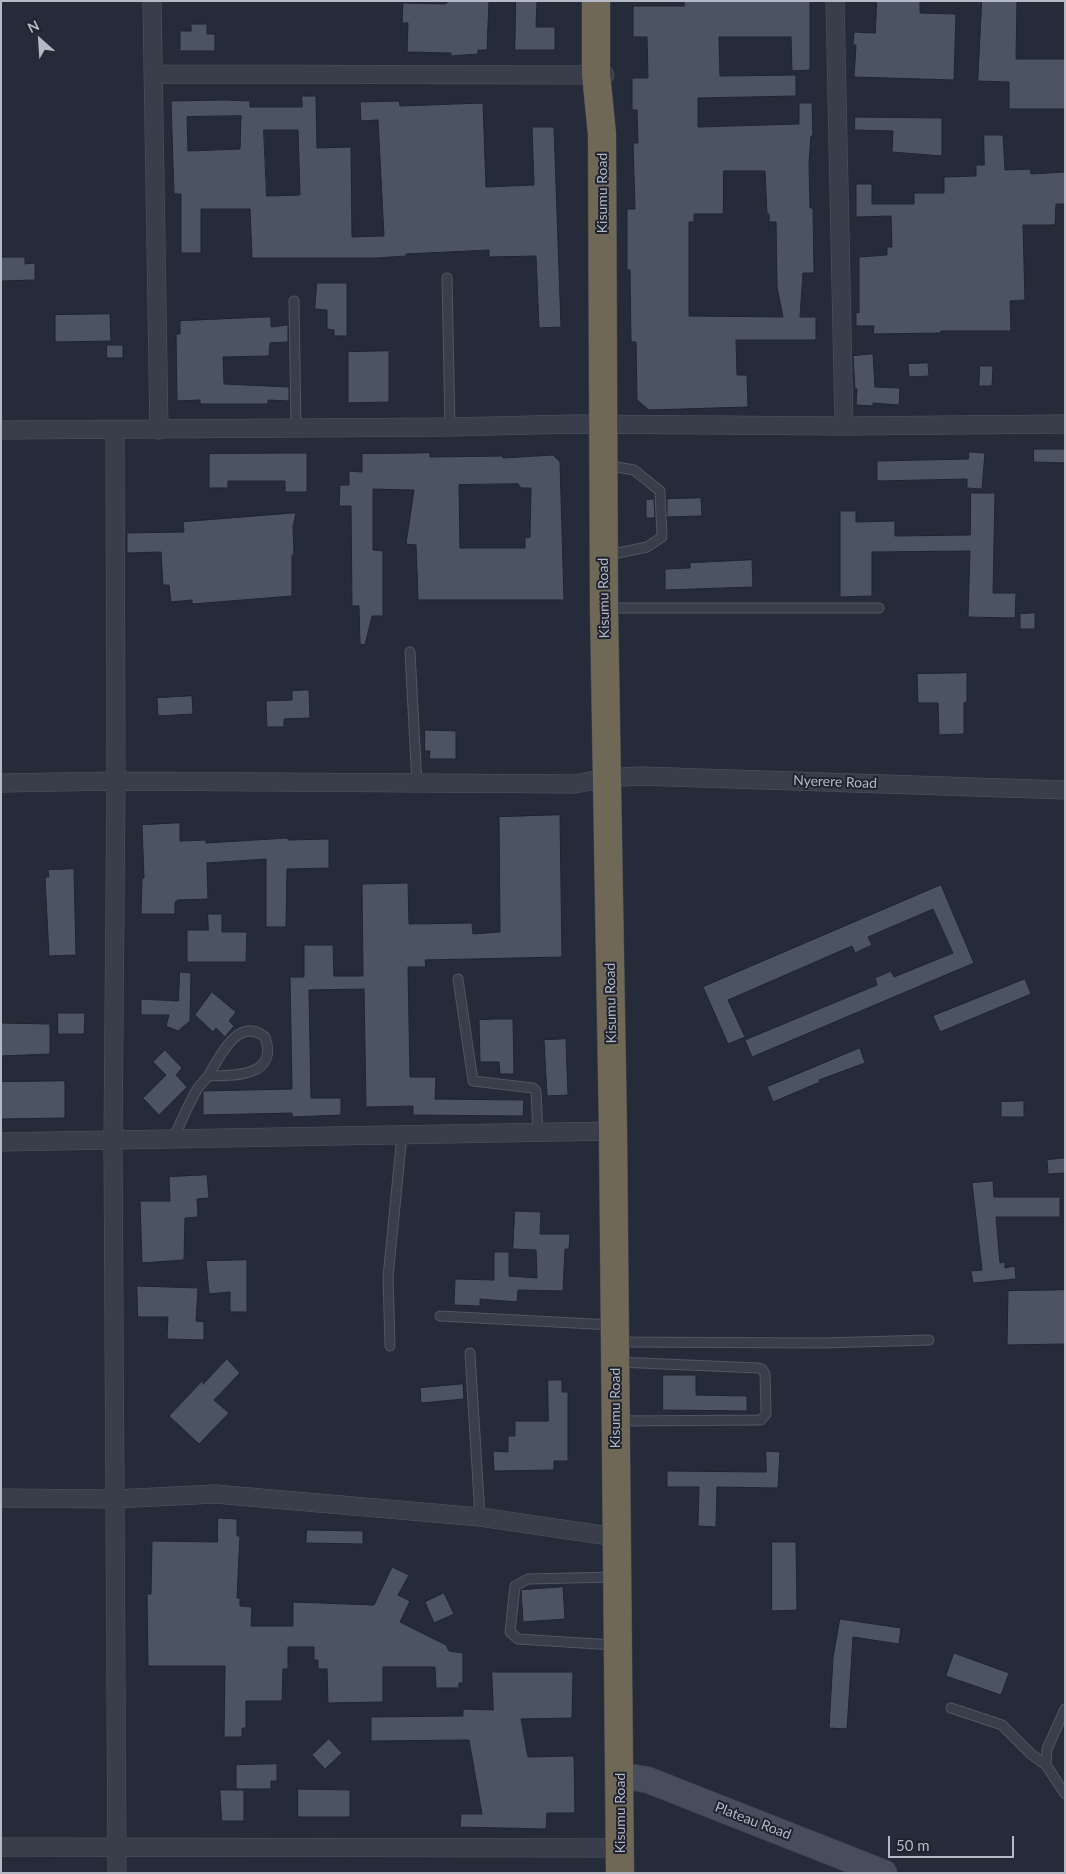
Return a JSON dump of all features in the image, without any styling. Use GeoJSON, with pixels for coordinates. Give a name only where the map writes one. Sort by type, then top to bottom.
{"type":"FeatureCollection","features":[{"type":"Feature","properties":{"kind":"highway"},"geometry":{"type":"LineString","coordinates":[[596,1],[603,75]]}},
{"type":"Feature","properties":{"kind":"highway"},"geometry":{"type":"LineString","coordinates":[[603,75],[609,1]]}},
{"type":"Feature","properties":{"kind":"highway","name":"Kisumu Road"},"geometry":{"type":"LineString","coordinates":[[603,75],[602,465],[613,1131],[620,1860]]}},
{"type":"Feature","properties":{"kind":"street"},"geometry":{"type":"LineString","coordinates":[[152,1],[159,430]]}},
{"type":"Feature","properties":{"kind":"street"},"geometry":{"type":"LineString","coordinates":[[835,1],[844,426]]}},
{"type":"Feature","properties":{"kind":"street"},"geometry":{"type":"LineString","coordinates":[[153,74],[603,75]]}},
{"type":"Feature","properties":{"kind":"street"},"geometry":{"type":"LineString","coordinates":[[1,430],[115,431],[575,424],[602,426],[631,424],[844,426],[1065,424]]}},
{"type":"Feature","properties":{"kind":"street"},"geometry":{"type":"LineString","coordinates":[[115,431],[116,781],[113,1141],[117,1873]]}},
{"type":"Feature","properties":{"kind":"street","name":"Nyerere Road"},"geometry":{"type":"LineString","coordinates":[[1,783],[116,781],[575,784],[606,778],[651,776],[1065,790]]}},
{"type":"Feature","properties":{"kind":"street"},"geometry":{"type":"LineString","coordinates":[[1,1142],[613,1131]]}},
{"type":"Feature","properties":{"kind":"street"},"geometry":{"type":"LineString","coordinates":[[1,1498],[116,1499],[216,1494],[480,1517],[616,1537]]}},
{"type":"Feature","properties":{"kind":"street","name":"Plateau Road"},"geometry":{"type":"LineString","coordinates":[[620,1775],[648,1780],[884,1873]]}},
{"type":"Feature","properties":{"kind":"street"},"geometry":{"type":"LineString","coordinates":[[1,1846],[117,1846],[620,1860]]}},
{"type":"Feature","properties":{"kind":"lane"},"geometry":{"type":"LineString","coordinates":[[447,278],[450,427]]}},
{"type":"Feature","properties":{"kind":"lane"},"geometry":{"type":"LineString","coordinates":[[294,301],[296,429]]}},
{"type":"Feature","properties":{"kind":"lane"},"geometry":{"type":"LineString","coordinates":[[602,465],[634,470],[660,491],[662,537],[647,548],[603,556]]}},
{"type":"Feature","properties":{"kind":"lane"},"geometry":{"type":"LineString","coordinates":[[604,608],[658,606],[879,608]]}},
{"type":"Feature","properties":{"kind":"lane"},"geometry":{"type":"LineString","coordinates":[[410,652],[418,784]]}},
{"type":"Feature","properties":{"kind":"lane"},"geometry":{"type":"LineString","coordinates":[[458,979],[473,1081],[533,1088],[536,1092],[538,1133]]}},
{"type":"Feature","properties":{"kind":"lane"},"geometry":{"type":"LineString","coordinates":[[173,1140],[199,1087],[208,1076],[218,1055],[231,1040],[251,1031],[260,1032],[265,1037],[268,1055],[264,1063],[256,1069],[247,1073],[208,1076]]}},
{"type":"Feature","properties":{"kind":"lane"},"geometry":{"type":"LineString","coordinates":[[390,1346],[388,1277],[402,1135]]}},
{"type":"Feature","properties":{"kind":"lane"},"geometry":{"type":"LineString","coordinates":[[440,1316],[615,1343],[758,1368],[762,1369],[765,1374],[766,1414],[761,1420],[615,1421]]}},
{"type":"Feature","properties":{"kind":"lane"},"geometry":{"type":"LineString","coordinates":[[615,1343],[823,1343],[929,1340]]}},
{"type":"Feature","properties":{"kind":"lane"},"geometry":{"type":"LineString","coordinates":[[470,1353],[480,1517]]}},
{"type":"Feature","properties":{"kind":"lane"},"geometry":{"type":"LineString","coordinates":[[617,1577],[528,1579],[519,1582],[515,1586],[510,1632],[518,1639],[618,1645]]}},
{"type":"Feature","properties":{"kind":"lane"},"geometry":{"type":"LineString","coordinates":[[951,1708],[1002,1725],[1031,1754],[1046,1765],[1065,1794]]}},
{"type":"Feature","properties":{"kind":"lane"},"geometry":{"type":"LineString","coordinates":[[1046,1765],[1047,1749],[1065,1709]]}},
{"type":"Feature","properties":{"kind":"building"},"geometry":{"type":"Polygon","coordinates":[[[449,1],[489,1],[487,50],[478,50],[478,54],[451,56],[451,53],[407,52],[408,23],[402,23],[403,3],[445,4],[449,1]]]}},
{"type":"Feature","properties":{"kind":"building"},"geometry":{"type":"Polygon","coordinates":[[[516,1],[537,1],[536,27],[555,27],[555,50],[515,50],[516,1]]]}},
{"type":"Feature","properties":{"kind":"building"},"geometry":{"type":"Polygon","coordinates":[[[684,1],[810,1],[810,70],[792,71],[791,37],[719,37],[720,76],[796,75],[796,96],[698,98],[698,127],[799,124],[799,103],[812,103],[813,136],[811,136],[809,163],[810,208],[813,208],[814,273],[803,273],[800,317],[816,317],[816,340],[736,340],[737,375],[747,375],[748,407],[649,410],[637,400],[636,342],[631,342],[630,270],[627,270],[627,209],[635,209],[633,143],[638,143],[637,110],[632,110],[632,78],[648,78],[647,37],[633,37],[633,6],[684,6],[684,1]],[[724,171],[723,214],[694,214],[694,222],[689,222],[689,316],[783,317],[777,287],[776,222],[769,222],[769,214],[767,214],[765,171],[724,171]]]}},
{"type":"Feature","properties":{"kind":"building"},"geometry":{"type":"Polygon","coordinates":[[[877,1],[920,1],[920,13],[956,14],[954,80],[854,77],[856,45],[853,45],[854,32],[875,33],[877,1]]]}},
{"type":"Feature","properties":{"kind":"building"},"geometry":{"type":"Polygon","coordinates":[[[982,1],[1017,1],[1016,59],[1065,59],[1065,109],[1009,109],[1009,82],[978,81],[982,1]]]}},
{"type":"Feature","properties":{"kind":"building"},"geometry":{"type":"Polygon","coordinates":[[[191,24],[207,24],[207,34],[215,34],[215,51],[180,51],[180,31],[191,31],[191,24]]]}},
{"type":"Feature","properties":{"kind":"building"},"geometry":{"type":"Polygon","coordinates":[[[302,96],[316,96],[317,148],[351,147],[352,237],[384,236],[378,120],[361,121],[360,102],[399,101],[400,106],[483,103],[486,187],[534,185],[532,127],[554,127],[561,327],[539,328],[536,256],[489,257],[489,250],[406,254],[406,256],[376,258],[252,258],[250,209],[201,209],[201,253],[181,253],[181,194],[174,194],[171,101],[250,101],[250,107],[302,107],[302,96]],[[241,116],[187,117],[188,151],[240,149],[241,116]],[[264,130],[267,196],[300,195],[298,130],[264,130]]]}},
{"type":"Feature","properties":{"kind":"building"},"geometry":{"type":"Polygon","coordinates":[[[855,117],[942,118],[942,156],[892,152],[893,131],[855,130],[855,117]]]}},
{"type":"Feature","properties":{"kind":"building"},"geometry":{"type":"Polygon","coordinates":[[[984,135],[1003,135],[1005,170],[1030,169],[1031,174],[1065,172],[1065,204],[1056,204],[1055,225],[1023,225],[1025,300],[1010,301],[1011,331],[941,331],[941,333],[873,334],[874,326],[856,326],[856,312],[859,313],[859,257],[887,255],[887,247],[892,247],[891,216],[856,217],[856,184],[872,184],[872,204],[914,204],[914,193],[944,193],[944,177],[976,176],[976,165],[984,165],[984,135]]]}},
{"type":"Feature","properties":{"kind":"building"},"geometry":{"type":"Polygon","coordinates":[[[1,257],[25,257],[25,264],[35,263],[35,280],[1,281],[1,257]]]}},
{"type":"Feature","properties":{"kind":"building"},"geometry":{"type":"Polygon","coordinates":[[[317,283],[347,283],[347,336],[334,336],[334,330],[327,329],[327,310],[315,309],[317,283]]]}},
{"type":"Feature","properties":{"kind":"building"},"geometry":{"type":"Polygon","coordinates":[[[110,314],[111,341],[55,342],[55,315],[110,314]]]}},
{"type":"Feature","properties":{"kind":"building"},"geometry":{"type":"Polygon","coordinates":[[[271,317],[271,327],[288,325],[288,342],[270,343],[269,356],[223,357],[224,384],[289,387],[289,401],[268,400],[268,404],[200,404],[200,400],[177,401],[176,334],[180,334],[180,321],[271,317]]]}},
{"type":"Feature","properties":{"kind":"building"},"geometry":{"type":"Polygon","coordinates":[[[107,345],[123,345],[123,358],[107,358],[107,345]]]}},
{"type":"Feature","properties":{"kind":"building"},"geometry":{"type":"Polygon","coordinates":[[[389,351],[389,402],[348,403],[348,352],[389,351]]]}},
{"type":"Feature","properties":{"kind":"building"},"geometry":{"type":"Polygon","coordinates":[[[873,354],[875,387],[900,388],[899,405],[873,403],[873,406],[856,405],[857,389],[855,389],[853,356],[873,354]]]}},
{"type":"Feature","properties":{"kind":"building"},"geometry":{"type":"Polygon","coordinates":[[[928,363],[929,376],[909,377],[908,364],[928,363]]]}},
{"type":"Feature","properties":{"kind":"building"},"geometry":{"type":"Polygon","coordinates":[[[980,366],[993,366],[992,386],[979,386],[980,366]]]}},
{"type":"Feature","properties":{"kind":"building"},"geometry":{"type":"Polygon","coordinates":[[[1034,449],[1065,449],[1065,463],[1034,462],[1034,449]]]}},
{"type":"Feature","properties":{"kind":"building"},"geometry":{"type":"Polygon","coordinates":[[[969,452],[985,453],[982,489],[967,488],[967,479],[877,481],[877,461],[968,459],[969,452]]]}},
{"type":"Feature","properties":{"kind":"building"},"geometry":{"type":"Polygon","coordinates":[[[307,453],[307,492],[285,492],[285,481],[228,481],[228,488],[209,488],[209,454],[307,453]]]}},
{"type":"Feature","properties":{"kind":"building"},"geometry":{"type":"Polygon","coordinates":[[[430,453],[430,457],[503,456],[503,458],[553,455],[560,462],[564,600],[418,600],[416,545],[406,544],[414,490],[373,489],[373,550],[383,551],[383,616],[372,616],[365,645],[360,644],[359,606],[352,606],[351,506],[339,506],[340,485],[349,485],[349,471],[362,472],[362,454],[430,453]],[[518,484],[459,485],[460,548],[525,548],[525,538],[530,537],[531,488],[521,488],[518,484]]]}},
{"type":"Feature","properties":{"kind":"building"},"geometry":{"type":"Polygon","coordinates":[[[971,493],[995,493],[993,593],[1016,593],[1015,618],[968,617],[970,551],[872,552],[872,596],[840,597],[840,511],[856,511],[856,522],[895,521],[895,536],[970,535],[971,493]]]}},
{"type":"Feature","properties":{"kind":"building"},"geometry":{"type":"Polygon","coordinates":[[[701,498],[702,516],[667,517],[667,499],[701,498]]]}},
{"type":"Feature","properties":{"kind":"building"},"geometry":{"type":"Polygon","coordinates":[[[654,499],[655,518],[646,518],[646,500],[654,499]]]}},
{"type":"Feature","properties":{"kind":"building"},"geometry":{"type":"Polygon","coordinates":[[[296,513],[293,527],[292,596],[192,604],[192,600],[171,602],[169,585],[163,585],[161,552],[127,553],[127,533],[184,532],[183,522],[296,513]]]}},
{"type":"Feature","properties":{"kind":"building"},"geometry":{"type":"Polygon","coordinates":[[[752,560],[753,587],[665,590],[665,569],[690,568],[690,563],[752,560]]]}},
{"type":"Feature","properties":{"kind":"building"},"geometry":{"type":"Polygon","coordinates":[[[1035,613],[1035,629],[1020,629],[1020,614],[1035,613]]]}},
{"type":"Feature","properties":{"kind":"building"},"geometry":{"type":"Polygon","coordinates":[[[967,673],[967,702],[964,703],[964,734],[939,735],[938,703],[918,703],[917,674],[967,673]]]}},
{"type":"Feature","properties":{"kind":"building"},"geometry":{"type":"Polygon","coordinates":[[[309,690],[310,718],[284,719],[284,727],[267,727],[266,701],[292,700],[292,691],[309,690]]]}},
{"type":"Feature","properties":{"kind":"building"},"geometry":{"type":"Polygon","coordinates":[[[192,696],[193,714],[158,716],[157,698],[192,696]]]}},
{"type":"Feature","properties":{"kind":"building"},"geometry":{"type":"Polygon","coordinates":[[[425,730],[456,731],[456,759],[429,759],[430,751],[425,751],[425,730]]]}},
{"type":"Feature","properties":{"kind":"building"},"geometry":{"type":"Polygon","coordinates":[[[560,815],[562,957],[425,960],[426,967],[408,967],[410,1077],[436,1077],[435,1099],[524,1100],[523,1116],[413,1115],[413,1106],[366,1107],[364,989],[309,990],[311,1098],[341,1098],[341,1115],[292,1117],[292,1113],[203,1115],[203,1091],[292,1089],[290,977],[304,977],[304,945],[333,945],[334,976],[363,976],[362,884],[408,883],[409,924],[472,923],[473,934],[500,932],[499,817],[560,815]]]}},
{"type":"Feature","properties":{"kind":"building"},"geometry":{"type":"Polygon","coordinates":[[[180,823],[180,841],[206,840],[206,843],[288,838],[288,840],[329,839],[329,868],[287,869],[286,927],[266,927],[266,859],[207,863],[208,899],[178,900],[175,902],[175,914],[141,914],[142,878],[144,878],[142,825],[180,823]]]}},
{"type":"Feature","properties":{"kind":"building"},"geometry":{"type":"Polygon","coordinates":[[[74,869],[76,955],[49,956],[45,877],[49,877],[48,870],[74,869]]]}},
{"type":"Feature","properties":{"kind":"building"},"geometry":{"type":"Polygon","coordinates":[[[941,885],[974,963],[752,1057],[745,1040],[877,985],[875,978],[891,971],[894,977],[953,953],[933,909],[868,937],[872,945],[855,953],[852,946],[728,1000],[745,1037],[728,1044],[703,987],[941,885]]]}},
{"type":"Feature","properties":{"kind":"building"},"geometry":{"type":"Polygon","coordinates":[[[208,914],[222,914],[222,932],[247,932],[246,962],[187,962],[187,930],[208,930],[208,914]]]}},
{"type":"Feature","properties":{"kind":"building"},"geometry":{"type":"Polygon","coordinates":[[[180,972],[191,973],[190,1021],[178,1031],[166,1026],[169,1015],[141,1015],[141,999],[178,1001],[180,972]]]}},
{"type":"Feature","properties":{"kind":"building"},"geometry":{"type":"Polygon","coordinates":[[[1025,979],[1031,994],[940,1032],[933,1016],[1025,979]]]}},
{"type":"Feature","properties":{"kind":"building"},"geometry":{"type":"Polygon","coordinates":[[[212,992],[236,1012],[229,1021],[234,1026],[225,1037],[216,1028],[213,1032],[195,1015],[212,992]]]}},
{"type":"Feature","properties":{"kind":"building"},"geometry":{"type":"Polygon","coordinates":[[[58,1013],[85,1013],[84,1034],[58,1034],[58,1013]]]}},
{"type":"Feature","properties":{"kind":"building"},"geometry":{"type":"Polygon","coordinates":[[[513,1019],[514,1074],[500,1074],[499,1062],[480,1062],[479,1020],[513,1019]]]}},
{"type":"Feature","properties":{"kind":"building"},"geometry":{"type":"Polygon","coordinates":[[[1,1023],[50,1024],[50,1054],[1,1056],[1,1023]]]}},
{"type":"Feature","properties":{"kind":"building"},"geometry":{"type":"Polygon","coordinates":[[[566,1039],[568,1095],[547,1096],[544,1040],[566,1039]]]}},
{"type":"Feature","properties":{"kind":"building"},"geometry":{"type":"Polygon","coordinates":[[[860,1048],[865,1063],[819,1080],[820,1082],[773,1102],[767,1087],[860,1048]]]}},
{"type":"Feature","properties":{"kind":"building"},"geometry":{"type":"Polygon","coordinates":[[[165,1050],[182,1068],[176,1075],[187,1087],[159,1115],[143,1098],[166,1075],[153,1062],[165,1050]]]}},
{"type":"Feature","properties":{"kind":"building"},"geometry":{"type":"Polygon","coordinates":[[[65,1081],[65,1118],[1,1119],[1,1082],[65,1081]]]}},
{"type":"Feature","properties":{"kind":"building"},"geometry":{"type":"Polygon","coordinates":[[[1024,1101],[1024,1117],[1001,1117],[1001,1102],[1024,1101]]]}},
{"type":"Feature","properties":{"kind":"building"},"geometry":{"type":"Polygon","coordinates":[[[1065,1158],[1065,1173],[1048,1174],[1047,1160],[1065,1158]]]}},
{"type":"Feature","properties":{"kind":"building"},"geometry":{"type":"Polygon","coordinates":[[[207,1175],[209,1198],[197,1199],[198,1217],[185,1218],[184,1260],[142,1263],[140,1201],[170,1201],[169,1177],[207,1175]]]}},
{"type":"Feature","properties":{"kind":"building"},"geometry":{"type":"Polygon","coordinates":[[[993,1181],[994,1197],[1060,1197],[1060,1217],[996,1217],[1000,1263],[1005,1262],[1005,1268],[1015,1266],[1016,1279],[973,1283],[971,1271],[982,1270],[972,1183],[993,1181]]]}},
{"type":"Feature","properties":{"kind":"building"},"geometry":{"type":"Polygon","coordinates":[[[515,1211],[541,1212],[540,1234],[570,1234],[569,1249],[565,1249],[563,1291],[518,1290],[517,1302],[480,1299],[480,1306],[454,1305],[455,1279],[494,1280],[494,1252],[509,1252],[509,1276],[537,1278],[536,1250],[513,1249],[515,1211]]]}},
{"type":"Feature","properties":{"kind":"building"},"geometry":{"type":"Polygon","coordinates":[[[247,1260],[247,1312],[230,1312],[230,1292],[209,1294],[206,1261],[247,1260]]]}},
{"type":"Feature","properties":{"kind":"building"},"geometry":{"type":"Polygon","coordinates":[[[137,1286],[198,1288],[196,1321],[204,1322],[204,1340],[167,1339],[168,1317],[138,1317],[137,1286]]]}},
{"type":"Feature","properties":{"kind":"building"},"geometry":{"type":"Polygon","coordinates":[[[1065,1290],[1065,1344],[1007,1345],[1008,1291],[1065,1290]]]}},
{"type":"Feature","properties":{"kind":"building"},"geometry":{"type":"Polygon","coordinates":[[[227,1359],[240,1373],[214,1400],[229,1413],[199,1444],[169,1416],[203,1380],[203,1384],[227,1359]]]}},
{"type":"Feature","properties":{"kind":"building"},"geometry":{"type":"Polygon","coordinates":[[[663,1375],[696,1375],[696,1395],[747,1396],[747,1411],[663,1410],[663,1375]]]}},
{"type":"Feature","properties":{"kind":"building"},"geometry":{"type":"Polygon","coordinates":[[[548,1380],[562,1380],[562,1392],[568,1392],[568,1461],[554,1461],[554,1470],[494,1471],[493,1451],[508,1452],[508,1436],[515,1436],[515,1421],[548,1421],[548,1380]]]}},
{"type":"Feature","properties":{"kind":"building"},"geometry":{"type":"Polygon","coordinates":[[[463,1384],[464,1399],[421,1403],[420,1388],[463,1384]]]}},
{"type":"Feature","properties":{"kind":"building"},"geometry":{"type":"Polygon","coordinates":[[[766,1451],[780,1452],[778,1488],[717,1487],[716,1527],[698,1526],[699,1487],[667,1487],[667,1471],[766,1472],[766,1451]]]}},
{"type":"Feature","properties":{"kind":"building"},"geometry":{"type":"Polygon","coordinates":[[[218,1518],[237,1519],[237,1536],[240,1536],[237,1598],[240,1598],[240,1606],[252,1607],[251,1626],[293,1626],[293,1602],[374,1605],[392,1567],[409,1575],[398,1595],[410,1601],[400,1622],[446,1645],[449,1651],[463,1653],[463,1683],[459,1683],[459,1688],[436,1688],[435,1667],[383,1667],[383,1702],[328,1703],[327,1669],[318,1669],[318,1660],[314,1660],[314,1647],[288,1647],[288,1669],[283,1669],[282,1701],[246,1701],[246,1728],[242,1728],[242,1737],[224,1737],[225,1666],[148,1666],[147,1594],[151,1594],[152,1541],[217,1542],[218,1518]]]}},
{"type":"Feature","properties":{"kind":"building"},"geometry":{"type":"Polygon","coordinates":[[[307,1530],[363,1531],[363,1544],[306,1543],[307,1530]]]}},
{"type":"Feature","properties":{"kind":"building"},"geometry":{"type":"Polygon","coordinates":[[[772,1542],[796,1542],[797,1610],[772,1611],[772,1542]]]}},
{"type":"Feature","properties":{"kind":"building"},"geometry":{"type":"Polygon","coordinates":[[[563,1587],[565,1619],[523,1622],[521,1590],[563,1587]]]}},
{"type":"Feature","properties":{"kind":"building"},"geometry":{"type":"Polygon","coordinates":[[[444,1593],[454,1614],[434,1623],[425,1602],[444,1593]]]}},
{"type":"Feature","properties":{"kind":"building"},"geometry":{"type":"Polygon","coordinates":[[[840,1619],[901,1628],[899,1644],[853,1637],[847,1729],[829,1728],[833,1658],[840,1619]]]}},
{"type":"Feature","properties":{"kind":"building"},"geometry":{"type":"Polygon","coordinates":[[[954,1653],[1009,1673],[1001,1695],[946,1676],[954,1653]]]}},
{"type":"Feature","properties":{"kind":"building"},"geometry":{"type":"Polygon","coordinates":[[[492,1672],[573,1672],[572,1718],[521,1719],[528,1757],[574,1756],[575,1813],[547,1813],[546,1829],[460,1827],[461,1814],[482,1814],[469,1740],[371,1741],[371,1717],[463,1716],[463,1709],[493,1710],[492,1672]]]}},
{"type":"Feature","properties":{"kind":"building"},"geometry":{"type":"Polygon","coordinates":[[[329,1739],[342,1753],[325,1769],[312,1755],[329,1739]]]}},
{"type":"Feature","properties":{"kind":"building"},"geometry":{"type":"Polygon","coordinates":[[[277,1764],[277,1781],[271,1781],[271,1789],[236,1789],[236,1765],[277,1764]]]}},
{"type":"Feature","properties":{"kind":"building"},"geometry":{"type":"Polygon","coordinates":[[[298,1789],[350,1790],[350,1817],[298,1817],[298,1789]]]}},
{"type":"Feature","properties":{"kind":"building"},"geometry":{"type":"Polygon","coordinates":[[[220,1790],[244,1790],[244,1821],[222,1821],[220,1790]]]}}]}
